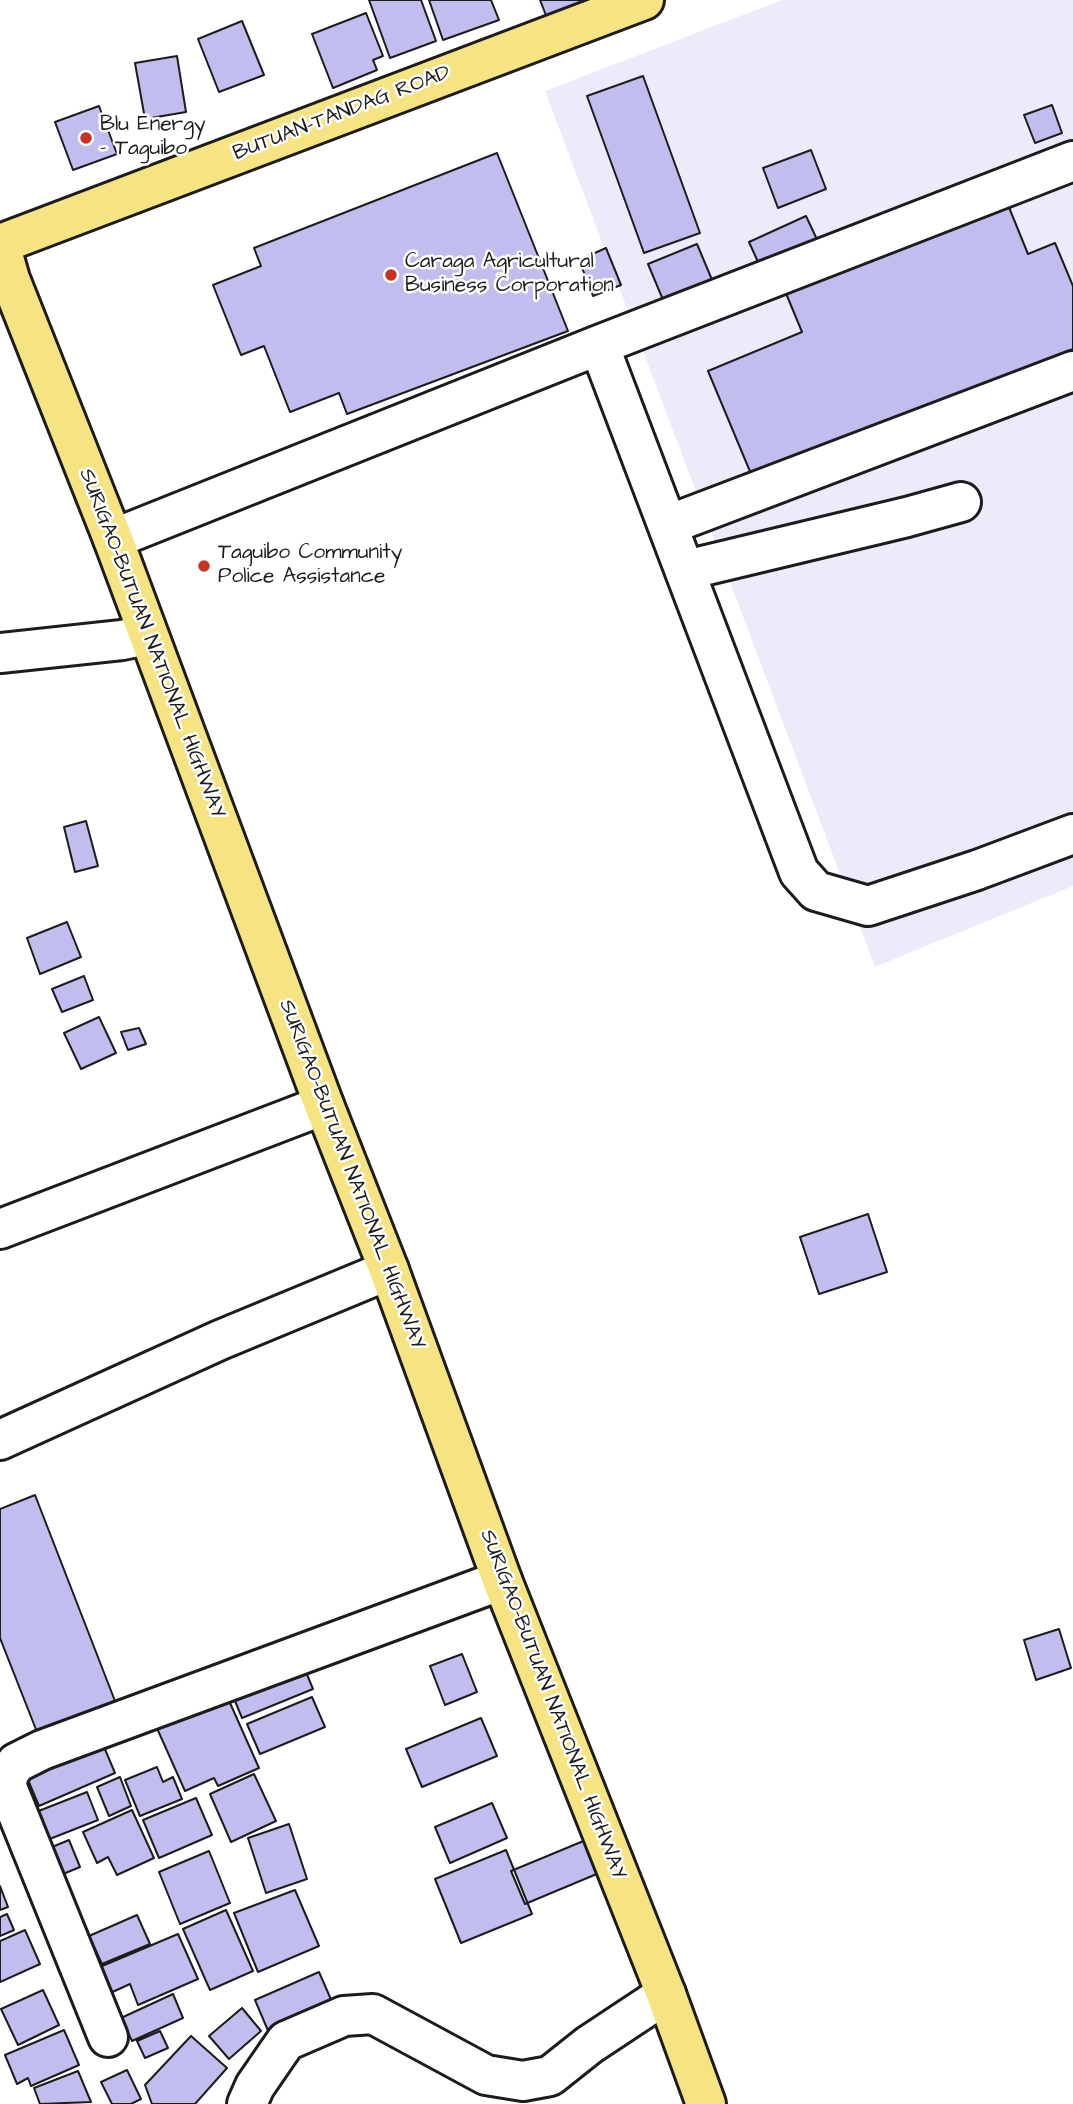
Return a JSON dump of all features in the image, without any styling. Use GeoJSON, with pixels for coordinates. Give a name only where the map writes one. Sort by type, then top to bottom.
{"type":"FeatureCollection","features":[{"type":"Feature","properties":{"kind":"main road","name":"BUTUAN-TANDAG ROAD"},"geometry":{"type":"LineString","coordinates":[[3,263],[644,0]]}},
{"type":"Feature","properties":{"kind":"main road","name":"SURIGAO-BUTUAN NATIONAL HIGHWAY"},"geometry":{"type":"LineString","coordinates":[[3,263],[113,539],[324,1105],[389,1270],[502,1580],[666,1994],[706,2104]]}},
{"type":"Feature","properties":{"kind":"street"},"geometry":{"type":"LineString","coordinates":[[113,539],[599,345],[1073,161]]}},
{"type":"Feature","properties":{"kind":"street"},"geometry":{"type":"LineString","coordinates":[[599,345],[799,872],[816,891],[868,906],[977,870],[1073,834]]}},
{"type":"Feature","properties":{"kind":"street"},"geometry":{"type":"LineString","coordinates":[[668,525],[1073,371]]}},
{"type":"Feature","properties":{"kind":"street"},"geometry":{"type":"LineString","coordinates":[[686,570],[961,502]]}},
{"type":"Feature","properties":{"kind":"street"},"geometry":{"type":"LineString","coordinates":[[0,653],[147,635]]}},
{"type":"Feature","properties":{"kind":"street"},"geometry":{"type":"LineString","coordinates":[[0,1228],[324,1105]]}},
{"type":"Feature","properties":{"kind":"street"},"geometry":{"type":"LineString","coordinates":[[0,1440],[220,1340],[389,1270]]}},
{"type":"Feature","properties":{"kind":"street"},"geometry":{"type":"LineString","coordinates":[[108,2037],[7,1787],[8,1774],[16,1763],[42,1750],[502,1580]]}},
{"type":"Feature","properties":{"kind":"street"},"geometry":{"type":"LineString","coordinates":[[247,2104],[286,2041],[344,2016],[373,2014],[486,2075],[523,2081],[550,2076],[589,2045],[666,1994]]}},
{"type":"Feature","properties":{"kind":"shaded area"},"geometry":{"type":"Polygon","coordinates":[[[782,0],[1073,0],[1073,886],[875,967],[545,91],[782,0]]]}},
{"type":"Feature","properties":{"kind":"building"},"geometry":{"type":"Polygon","coordinates":[[[369,0],[421,0],[436,41],[390,58],[369,0]]]}},
{"type":"Feature","properties":{"kind":"building"},"geometry":{"type":"Polygon","coordinates":[[[429,0],[491,0],[499,20],[443,40],[429,0]]]}},
{"type":"Feature","properties":{"kind":"building"},"geometry":{"type":"Polygon","coordinates":[[[540,0],[592,0],[547,18],[540,0]]]}},
{"type":"Feature","properties":{"kind":"building"},"geometry":{"type":"Polygon","coordinates":[[[366,13],[383,56],[373,60],[377,70],[333,88],[312,34],[366,13]]]}},
{"type":"Feature","properties":{"kind":"building"},"geometry":{"type":"Polygon","coordinates":[[[242,21],[264,75],[219,92],[198,39],[242,21]]]}},
{"type":"Feature","properties":{"kind":"building"},"geometry":{"type":"Polygon","coordinates":[[[177,56],[186,112],[145,119],[135,63],[177,56]]]}},
{"type":"Feature","properties":{"kind":"building"},"geometry":{"type":"Polygon","coordinates":[[[643,76],[700,233],[644,253],[587,96],[643,76]]]}},
{"type":"Feature","properties":{"kind":"building"},"geometry":{"type":"Polygon","coordinates":[[[1052,105],[1062,133],[1035,143],[1024,115],[1052,105]]]}},
{"type":"Feature","properties":{"kind":"building","name":"Blu Energy - Taguibo"},"geometry":{"type":"Polygon","coordinates":[[[99,106],[117,154],[73,170],[55,122],[99,106]]]}},
{"type":"Feature","properties":{"kind":"building"},"geometry":{"type":"Polygon","coordinates":[[[811,150],[826,189],[778,208],[763,168],[811,150]]]}},
{"type":"Feature","properties":{"kind":"building","name":"Caraga Agricultural Business Corporation"},"geometry":{"type":"Polygon","coordinates":[[[497,153],[568,331],[347,414],[339,393],[290,412],[264,346],[241,355],[213,285],[261,266],[254,248],[497,153]]]}},
{"type":"Feature","properties":{"kind":"building"},"geometry":{"type":"Polygon","coordinates":[[[1006,200],[1028,254],[1055,243],[1073,286],[1073,349],[754,481],[708,371],[802,332],[785,291],[1006,200]]]}},
{"type":"Feature","properties":{"kind":"building"},"geometry":{"type":"Polygon","coordinates":[[[806,216],[821,248],[763,273],[749,242],[806,216]]]}},
{"type":"Feature","properties":{"kind":"building"},"geometry":{"type":"Polygon","coordinates":[[[697,244],[715,287],[666,307],[648,264],[697,244]]]}},
{"type":"Feature","properties":{"kind":"building"},"geometry":{"type":"Polygon","coordinates":[[[606,248],[621,285],[593,296],[579,260],[606,248]]]}},
{"type":"Feature","properties":{"kind":"building"},"geometry":{"type":"Polygon","coordinates":[[[86,821],[98,866],[75,872],[64,827],[86,821]]]}},
{"type":"Feature","properties":{"kind":"building"},"geometry":{"type":"Polygon","coordinates":[[[67,922],[81,957],[40,974],[27,938],[67,922]]]}},
{"type":"Feature","properties":{"kind":"building"},"geometry":{"type":"Polygon","coordinates":[[[84,976],[93,1000],[62,1012],[52,989],[84,976]]]}},
{"type":"Feature","properties":{"kind":"building"},"geometry":{"type":"Polygon","coordinates":[[[99,1017],[116,1053],[81,1069],[64,1033],[99,1017]]]}},
{"type":"Feature","properties":{"kind":"building"},"geometry":{"type":"Polygon","coordinates":[[[139,1028],[146,1044],[128,1050],[121,1032],[139,1028]]]}},
{"type":"Feature","properties":{"kind":"building"},"geometry":{"type":"Polygon","coordinates":[[[868,1214],[887,1272],[819,1294],[800,1237],[868,1214]]]}},
{"type":"Feature","properties":{"kind":"building"},"geometry":{"type":"Polygon","coordinates":[[[35,1495],[115,1701],[37,1732],[0,1638],[0,1509],[35,1495]]]}},
{"type":"Feature","properties":{"kind":"building"},"geometry":{"type":"Polygon","coordinates":[[[1059,1629],[1071,1668],[1036,1680],[1024,1640],[1059,1629]]]}},
{"type":"Feature","properties":{"kind":"building"},"geometry":{"type":"Polygon","coordinates":[[[462,1654],[477,1692],[445,1705],[430,1666],[462,1654]]]}},
{"type":"Feature","properties":{"kind":"building"},"geometry":{"type":"Polygon","coordinates":[[[299,1655],[313,1689],[242,1718],[228,1684],[299,1655]]]}},
{"type":"Feature","properties":{"kind":"building"},"geometry":{"type":"Polygon","coordinates":[[[226,1694],[259,1768],[218,1786],[214,1778],[185,1791],[156,1726],[226,1694]]]}},
{"type":"Feature","properties":{"kind":"building"},"geometry":{"type":"Polygon","coordinates":[[[312,1697],[325,1727],[260,1754],[247,1724],[312,1697]]]}},
{"type":"Feature","properties":{"kind":"building"},"geometry":{"type":"Polygon","coordinates":[[[481,1718],[497,1756],[422,1787],[406,1749],[481,1718]]]}},
{"type":"Feature","properties":{"kind":"building"},"geometry":{"type":"Polygon","coordinates":[[[99,1735],[115,1773],[39,1806],[23,1768],[99,1735]]]}},
{"type":"Feature","properties":{"kind":"building"},"geometry":{"type":"Polygon","coordinates":[[[157,1767],[163,1782],[173,1777],[182,1799],[140,1816],[125,1780],[157,1767]]]}},
{"type":"Feature","properties":{"kind":"building"},"geometry":{"type":"Polygon","coordinates":[[[254,1774],[276,1821],[231,1842],[210,1794],[254,1774]]]}},
{"type":"Feature","properties":{"kind":"building"},"geometry":{"type":"Polygon","coordinates":[[[120,1777],[131,1806],[109,1816],[97,1787],[120,1777]]]}},
{"type":"Feature","properties":{"kind":"building"},"geometry":{"type":"Polygon","coordinates":[[[87,1792],[98,1820],[42,1842],[31,1814],[87,1792]]]}},
{"type":"Feature","properties":{"kind":"building"},"geometry":{"type":"Polygon","coordinates":[[[196,1798],[212,1835],[159,1858],[143,1820],[196,1798]]]}},
{"type":"Feature","properties":{"kind":"building"},"geometry":{"type":"Polygon","coordinates":[[[492,1803],[507,1838],[450,1863],[435,1827],[492,1803]]]}},
{"type":"Feature","properties":{"kind":"building"},"geometry":{"type":"Polygon","coordinates":[[[132,1810],[154,1858],[117,1875],[108,1857],[97,1863],[83,1832],[132,1810]]]}},
{"type":"Feature","properties":{"kind":"building"},"geometry":{"type":"Polygon","coordinates":[[[289,1824],[307,1879],[266,1893],[248,1838],[289,1824]]]}},
{"type":"Feature","properties":{"kind":"building"},"geometry":{"type":"Polygon","coordinates":[[[598,1835],[611,1868],[525,1904],[511,1871],[598,1835]]]}},
{"type":"Feature","properties":{"kind":"building"},"geometry":{"type":"Polygon","coordinates":[[[69,1840],[80,1867],[51,1879],[40,1852],[69,1840]]]}},
{"type":"Feature","properties":{"kind":"building"},"geometry":{"type":"Polygon","coordinates":[[[506,1850],[532,1914],[461,1943],[435,1879],[506,1850]]]}},
{"type":"Feature","properties":{"kind":"building"},"geometry":{"type":"Polygon","coordinates":[[[209,1851],[230,1903],[180,1924],[159,1872],[209,1851]]]}},
{"type":"Feature","properties":{"kind":"building"},"geometry":{"type":"Polygon","coordinates":[[[0,1886],[8,1907],[0,1910],[0,1886]]]}},
{"type":"Feature","properties":{"kind":"building"},"geometry":{"type":"Polygon","coordinates":[[[295,1890],[319,1946],[258,1972],[234,1913],[295,1890]]]}},
{"type":"Feature","properties":{"kind":"building"},"geometry":{"type":"Polygon","coordinates":[[[226,1910],[253,1971],[210,1990],[183,1929],[226,1910]]]}},
{"type":"Feature","properties":{"kind":"building"},"geometry":{"type":"Polygon","coordinates":[[[7,1914],[14,1930],[0,1936],[0,1917],[7,1914]]]}},
{"type":"Feature","properties":{"kind":"building"},"geometry":{"type":"Polygon","coordinates":[[[137,1915],[150,1944],[102,1964],[89,1936],[137,1915]]]}},
{"type":"Feature","properties":{"kind":"building"},"geometry":{"type":"Polygon","coordinates":[[[25,1930],[40,1964],[0,1982],[0,1941],[25,1930]]]}},
{"type":"Feature","properties":{"kind":"building"},"geometry":{"type":"Polygon","coordinates":[[[178,1934],[198,1979],[138,2005],[130,1984],[106,1995],[95,1969],[178,1934]]]}},
{"type":"Feature","properties":{"kind":"building"},"geometry":{"type":"Polygon","coordinates":[[[319,1972],[333,2004],[269,2033],[255,2000],[319,1972]]]}},
{"type":"Feature","properties":{"kind":"building"},"geometry":{"type":"Polygon","coordinates":[[[43,1990],[59,2025],[18,2045],[1,2009],[43,1990]]]}},
{"type":"Feature","properties":{"kind":"building"},"geometry":{"type":"Polygon","coordinates":[[[173,1994],[183,2018],[132,2041],[121,2018],[173,1994]]]}},
{"type":"Feature","properties":{"kind":"building"},"geometry":{"type":"Polygon","coordinates":[[[242,2008],[261,2031],[229,2059],[209,2036],[242,2008]]]}},
{"type":"Feature","properties":{"kind":"building"},"geometry":{"type":"Polygon","coordinates":[[[64,2030],[79,2065],[31,2086],[28,2078],[17,2084],[5,2055],[64,2030]]]}},
{"type":"Feature","properties":{"kind":"building"},"geometry":{"type":"Polygon","coordinates":[[[160,2031],[168,2048],[145,2058],[137,2041],[160,2031]]]}},
{"type":"Feature","properties":{"kind":"building"},"geometry":{"type":"Polygon","coordinates":[[[191,2036],[227,2068],[195,2104],[152,2104],[145,2085],[191,2036]]]}},
{"type":"Feature","properties":{"kind":"building"},"geometry":{"type":"Polygon","coordinates":[[[127,2070],[141,2099],[131,2104],[112,2104],[101,2082],[127,2070]]]}},
{"type":"Feature","properties":{"kind":"building"},"geometry":{"type":"Polygon","coordinates":[[[78,2071],[91,2102],[40,2104],[34,2088],[78,2071]]]}},
{"type":"Feature","properties":{"kind":"place","name":"Blu Energy - Taguibo"},"geometry":{"type":"Point","coordinates":[86,138]}},
{"type":"Feature","properties":{"kind":"place","name":"Caraga Agricultural Business Corporation"},"geometry":{"type":"Point","coordinates":[391,275]}},
{"type":"Feature","properties":{"kind":"place","name":"Taguibo Community Police Assistance"},"geometry":{"type":"Point","coordinates":[204,566]}}]}
